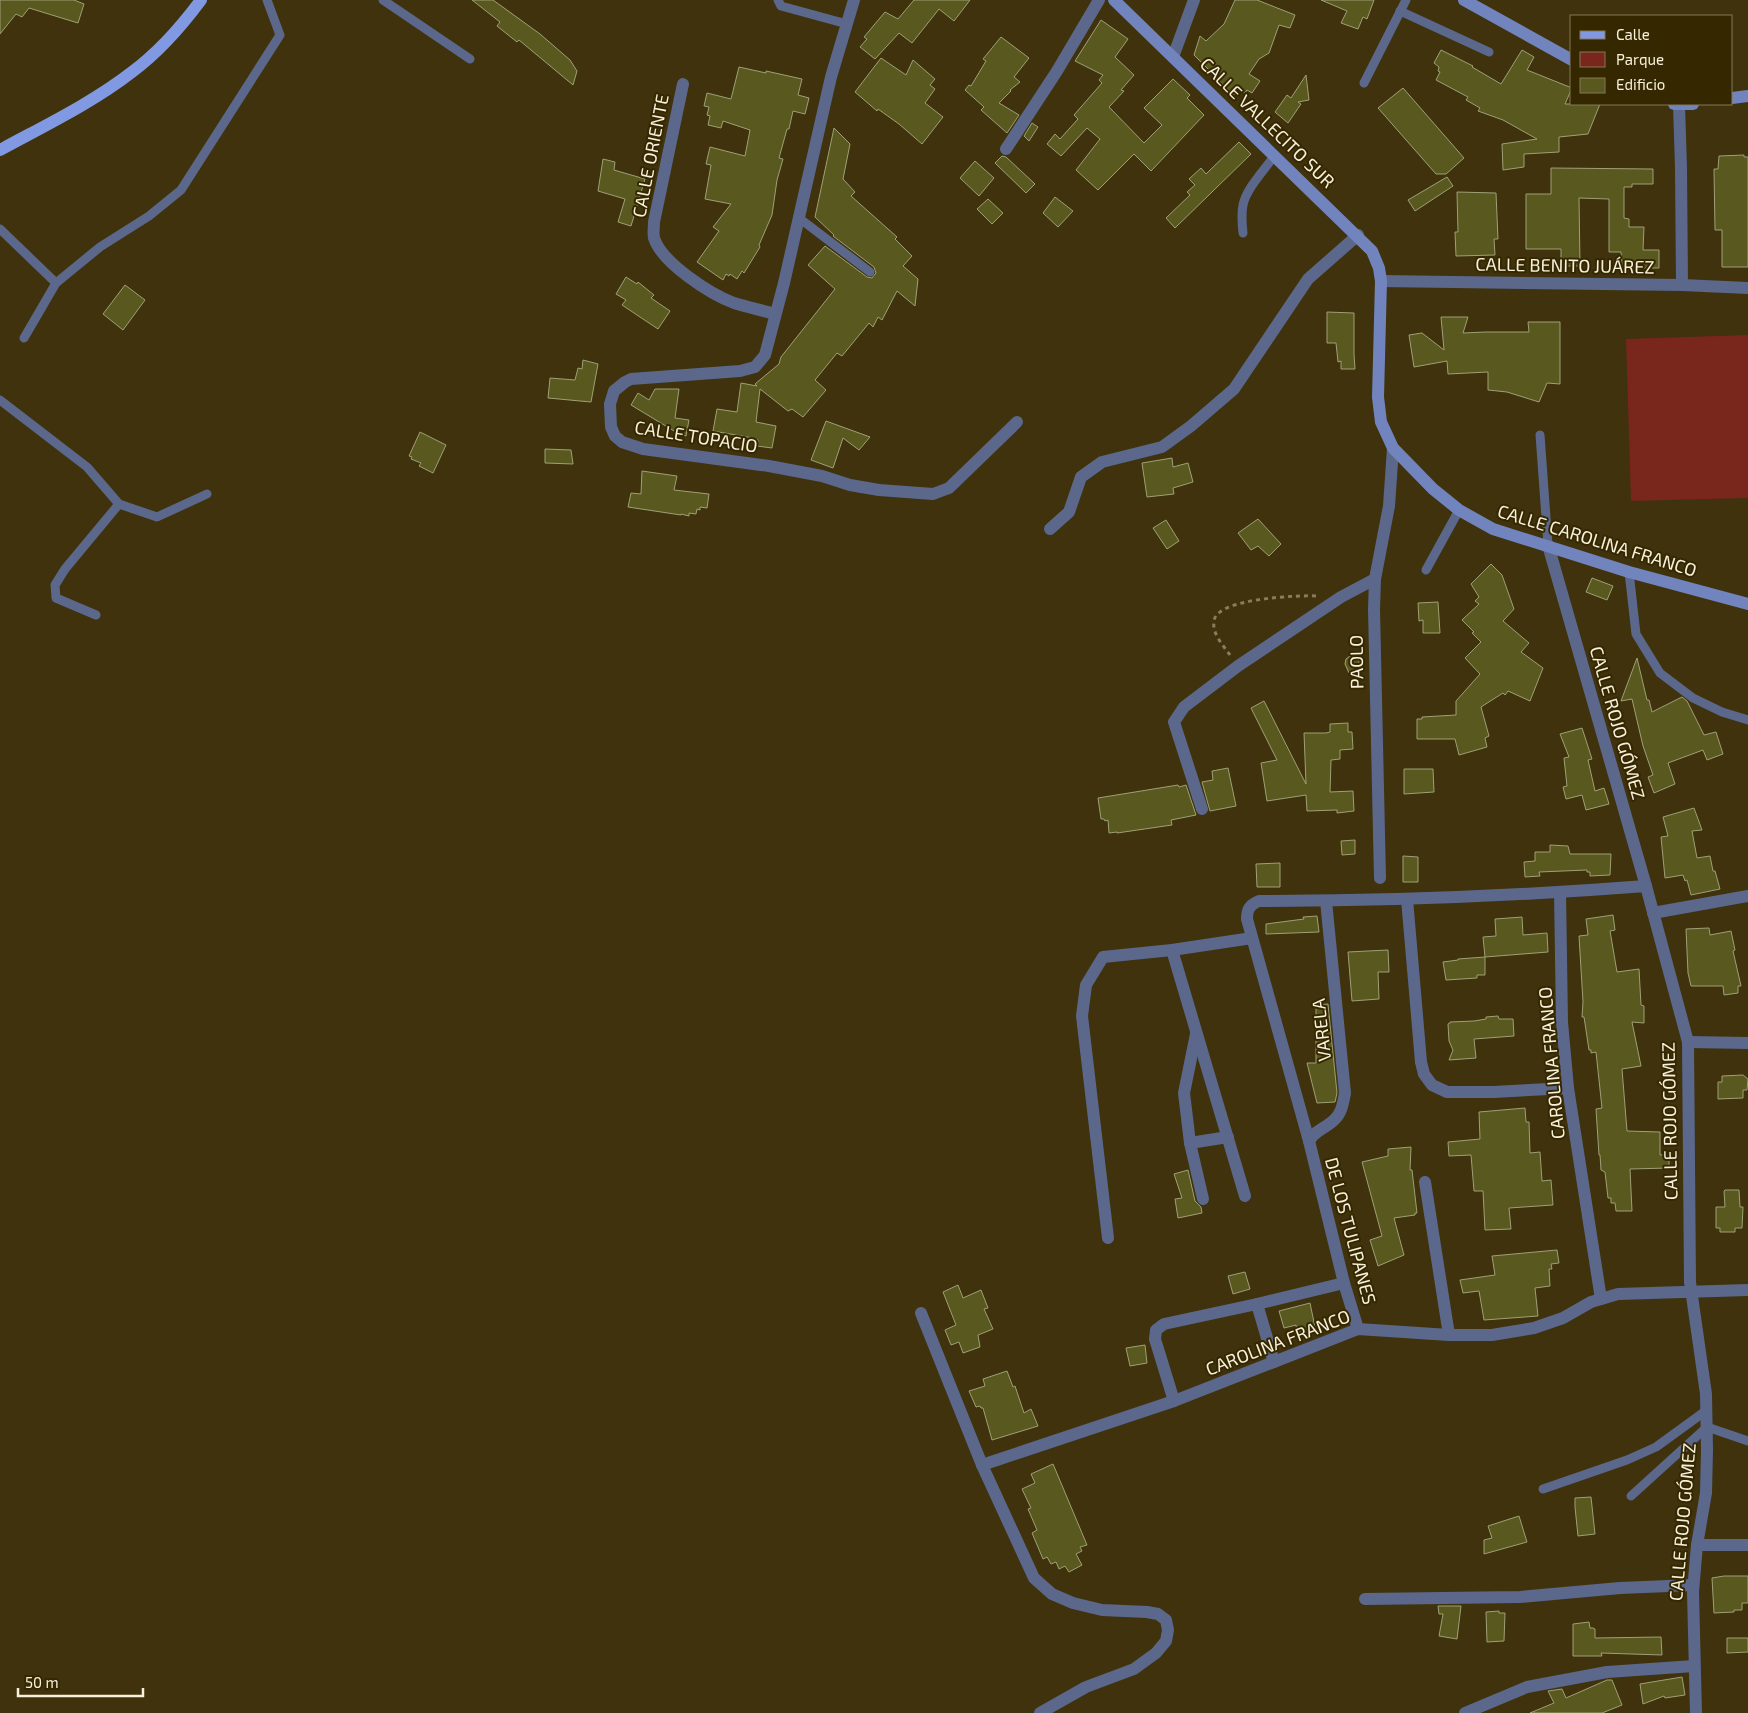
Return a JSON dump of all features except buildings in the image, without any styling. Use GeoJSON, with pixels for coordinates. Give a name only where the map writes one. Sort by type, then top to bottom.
{"type":"FeatureCollection","features":[{"type":"Feature","properties":{"kind":"main road"},"geometry":{"type":"LineString","coordinates":[[0,150],[89,101],[132,72],[180,28],[201,0]]}},
{"type":"Feature","properties":{"kind":"street","name":"CALLE TOPACIO"},"geometry":{"type":"LineString","coordinates":[[854,0],[831,77],[784,283],[765,355],[755,367],[740,371],[624,382],[614,391],[610,404],[611,427],[622,442],[643,450],[769,466],[822,476],[850,485],[879,490],[933,494],[949,488],[1017,422]]}},
{"type":"Feature","properties":{"kind":"street"},"geometry":{"type":"LineString","coordinates":[[1006,149],[1057,71],[1099,0]]}},
{"type":"Feature","properties":{"kind":"street","name":"CALLE VALLECITO SUR"},"geometry":{"type":"LineString","coordinates":[[1114,0],[1358,235],[1372,251],[1380,268],[1381,281]]}},
{"type":"Feature","properties":{"kind":"street"},"geometry":{"type":"LineString","coordinates":[[1173,58],[1194,0]]}},
{"type":"Feature","properties":{"kind":"street"},"geometry":{"type":"LineString","coordinates":[[1464,0],[1570,59]]}},
{"type":"Feature","properties":{"kind":"street","name":"CALLE ORIENTE"},"geometry":{"type":"LineString","coordinates":[[683,84],[654,222],[654,238],[664,255],[680,271],[712,292],[732,302],[775,314]]}},
{"type":"Feature","properties":{"kind":"street"},"geometry":{"type":"LineString","coordinates":[[1733,98],[1748,96]]}},
{"type":"Feature","properties":{"kind":"street"},"geometry":{"type":"LineString","coordinates":[[1676,105],[1682,168],[1682,285]]}},
{"type":"Feature","properties":{"kind":"street"},"geometry":{"type":"LineString","coordinates":[[1050,529],[1070,512],[1081,477],[1102,462],[1162,448],[1234,389],[1308,279],[1358,235]]}},
{"type":"Feature","properties":{"kind":"street","name":"CALLE BENITO JUÁREZ"},"geometry":{"type":"LineString","coordinates":[[1381,281],[1682,285],[1748,288]]}},
{"type":"Feature","properties":{"kind":"street","name":"CALLE CAROLINA FRANCO"},"geometry":{"type":"LineString","coordinates":[[1381,281],[1378,397],[1380,422],[1393,448],[1433,490],[1459,510],[1493,529],[1629,572],[1748,604]]}},
{"type":"Feature","properties":{"kind":"street","name":"PAOLO"},"geometry":{"type":"LineString","coordinates":[[1380,878],[1375,579],[1389,506],[1393,448]]}},
{"type":"Feature","properties":{"kind":"street","name":"CALLE ROJO GÓMEZ"},"geometry":{"type":"LineString","coordinates":[[1548,545],[1654,913],[1688,1042],[1691,1292],[1707,1410],[1706,1493],[1693,1585],[1696,1713]]}},
{"type":"Feature","properties":{"kind":"street"},"geometry":{"type":"LineString","coordinates":[[1202,808],[1174,722],[1184,707],[1238,666],[1341,596],[1375,579]]}},
{"type":"Feature","properties":{"kind":"street"},"geometry":{"type":"LineString","coordinates":[[1309,1142],[1247,919],[1249,907],[1253,903],[1258,901],[1407,899],[1646,886]]}},
{"type":"Feature","properties":{"kind":"street","name":"CAROLINA FRANCO"},"geometry":{"type":"LineString","coordinates":[[982,1465],[1174,1401],[1358,1329],[1448,1335],[1492,1335],[1534,1328],[1563,1318],[1591,1302],[1602,1299],[1568,1088],[1562,1022],[1560,892]]}},
{"type":"Feature","properties":{"kind":"street"},"geometry":{"type":"LineString","coordinates":[[1654,913],[1748,896]]}},
{"type":"Feature","properties":{"kind":"street"},"geometry":{"type":"LineString","coordinates":[[1407,899],[1421,1062],[1424,1074],[1432,1085],[1447,1092],[1493,1092],[1568,1088]]}},
{"type":"Feature","properties":{"kind":"street","name":"VARELA"},"geometry":{"type":"LineString","coordinates":[[1309,1142],[1312,1136],[1334,1120],[1342,1108],[1345,1093],[1326,901]]}},
{"type":"Feature","properties":{"kind":"street"},"geometry":{"type":"LineString","coordinates":[[1108,1238],[1082,1016],[1086,985],[1103,957],[1172,950],[1252,938]]}},
{"type":"Feature","properties":{"kind":"street"},"geometry":{"type":"LineString","coordinates":[[1172,950],[1245,1196]]}},
{"type":"Feature","properties":{"kind":"street"},"geometry":{"type":"LineString","coordinates":[[1197,1031],[1184,1093],[1190,1143],[1203,1199]]}},
{"type":"Feature","properties":{"kind":"street"},"geometry":{"type":"LineString","coordinates":[[1688,1042],[1748,1043]]}},
{"type":"Feature","properties":{"kind":"street"},"geometry":{"type":"LineString","coordinates":[[1190,1143],[1228,1137]]}},
{"type":"Feature","properties":{"kind":"street","name":"DE LOS TULIPANES"},"geometry":{"type":"LineString","coordinates":[[1309,1142],[1344,1283],[1358,1329]]}},
{"type":"Feature","properties":{"kind":"street"},"geometry":{"type":"LineString","coordinates":[[1425,1182],[1448,1335]]}},
{"type":"Feature","properties":{"kind":"street"},"geometry":{"type":"LineString","coordinates":[[1174,1401],[1156,1339],[1156,1330],[1164,1324],[1344,1283]]}},
{"type":"Feature","properties":{"kind":"street"},"geometry":{"type":"LineString","coordinates":[[1602,1299],[1618,1294],[1748,1290]]}},
{"type":"Feature","properties":{"kind":"street"},"geometry":{"type":"LineString","coordinates":[[1257,1304],[1274,1362]]}},
{"type":"Feature","properties":{"kind":"street"},"geometry":{"type":"LineString","coordinates":[[921,1312],[982,1465],[1034,1578],[1052,1594],[1073,1603],[1102,1610],[1158,1614],[1166,1620],[1168,1630],[1166,1642],[1149,1658],[1134,1669],[1086,1687],[1040,1713]]}},
{"type":"Feature","properties":{"kind":"street"},"geometry":{"type":"LineString","coordinates":[[1697,1546],[1748,1545]]}},
{"type":"Feature","properties":{"kind":"street"},"geometry":{"type":"LineString","coordinates":[[1365,1599],[1520,1597],[1620,1588],[1693,1585]]}},
{"type":"Feature","properties":{"kind":"street"},"geometry":{"type":"LineString","coordinates":[[1465,1713],[1527,1687],[1607,1672],[1694,1666]]}},
{"type":"Feature","properties":{"kind":"lane"},"geometry":{"type":"LineString","coordinates":[[24,338],[56,283],[100,247],[148,216],[181,190],[280,35],[267,0]]}},
{"type":"Feature","properties":{"kind":"lane"},"geometry":{"type":"LineString","coordinates":[[383,0],[470,59]]}},
{"type":"Feature","properties":{"kind":"lane"},"geometry":{"type":"LineString","coordinates":[[778,0],[782,6],[847,24]]}},
{"type":"Feature","properties":{"kind":"lane"},"geometry":{"type":"LineString","coordinates":[[1364,83],[1406,0]]}},
{"type":"Feature","properties":{"kind":"lane"},"geometry":{"type":"LineString","coordinates":[[1400,11],[1489,52]]}},
{"type":"Feature","properties":{"kind":"lane"},"geometry":{"type":"LineString","coordinates":[[1243,233],[1243,204],[1247,195],[1275,155]]}},
{"type":"Feature","properties":{"kind":"lane"},"geometry":{"type":"LineString","coordinates":[[799,218],[870,272]]}},
{"type":"Feature","properties":{"kind":"lane"},"geometry":{"type":"LineString","coordinates":[[0,229],[56,283]]}},
{"type":"Feature","properties":{"kind":"lane"},"geometry":{"type":"LineString","coordinates":[[0,400],[87,467],[119,504],[156,517],[207,494]]}},
{"type":"Feature","properties":{"kind":"lane"},"geometry":{"type":"LineString","coordinates":[[1540,435],[1548,545]]}},
{"type":"Feature","properties":{"kind":"lane"},"geometry":{"type":"LineString","coordinates":[[96,615],[56,598],[55,585],[65,569],[119,504]]}},
{"type":"Feature","properties":{"kind":"lane"},"geometry":{"type":"LineString","coordinates":[[1426,570],[1459,510]]}},
{"type":"Feature","properties":{"kind":"lane"},"geometry":{"type":"LineString","coordinates":[[1629,572],[1636,634],[1660,674],[1693,698],[1722,712],[1748,720]]}},
{"type":"Feature","properties":{"kind":"lane"},"geometry":{"type":"LineString","coordinates":[[1544,1489],[1627,1460],[1656,1447],[1707,1410]]}},
{"type":"Feature","properties":{"kind":"lane"},"geometry":{"type":"LineString","coordinates":[[1631,1496],[1707,1427],[1748,1441]]}},
{"type":"Feature","properties":{"kind":"path"},"geometry":{"type":"LineString","coordinates":[[1238,666],[1215,633],[1214,620],[1216,614],[1223,610],[1258,600],[1301,595],[1341,596]]}},
{"type":"Feature","properties":{"kind":"green space"},"geometry":{"type":"Polygon","coordinates":[[[1748,335],[1748,498],[1631,501],[1626,339],[1748,335]]]}}]}
